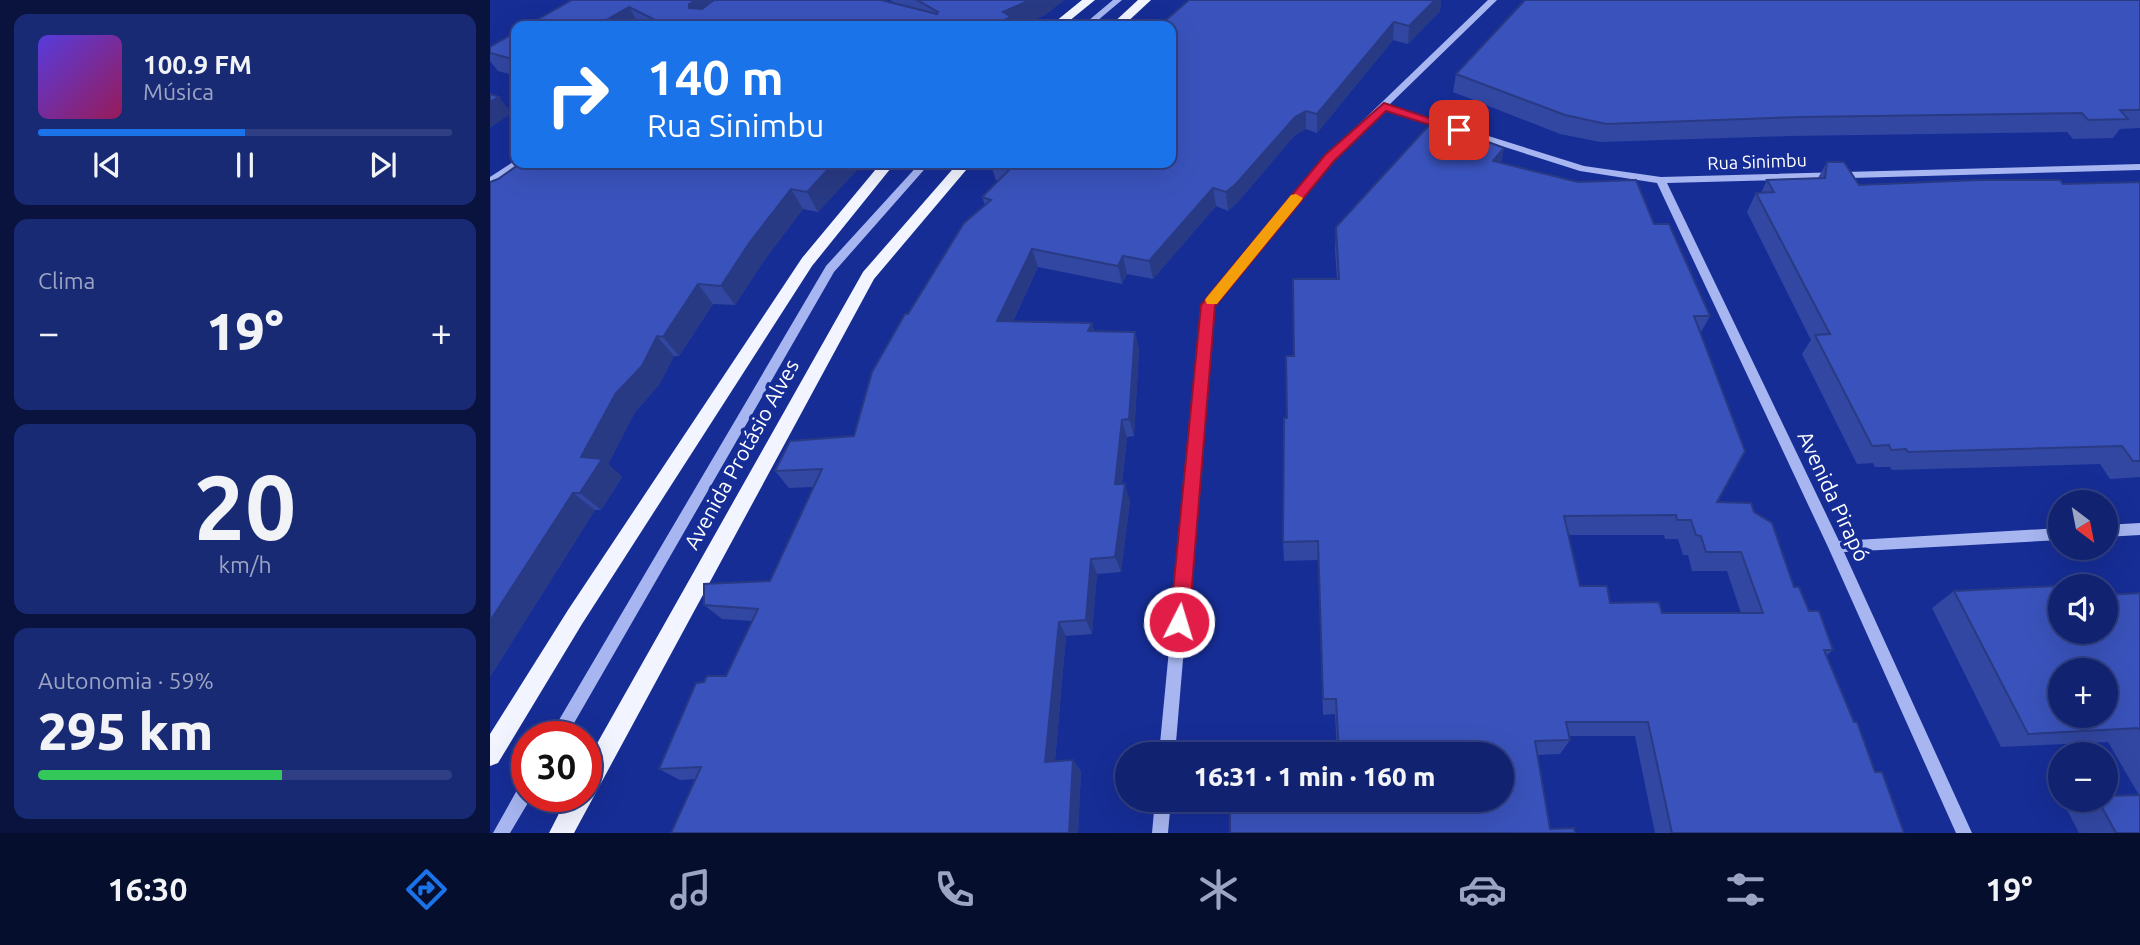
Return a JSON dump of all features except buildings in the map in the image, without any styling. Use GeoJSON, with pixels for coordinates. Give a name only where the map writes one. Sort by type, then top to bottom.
{"type":"FeatureCollection","features":[{"type":"Feature","properties":{"kind":"main road"},"geometry":{"type":"LineString","coordinates":[[1062,21],[1089,0]]}},
{"type":"Feature","properties":{"kind":"main road"},"geometry":{"type":"LineString","coordinates":[[1122,21],[1145,0]]}},
{"type":"Feature","properties":{"kind":"main road","name":"Avenida Protásio Alves"},"geometry":{"type":"LineString","coordinates":[[490,755],[575,617],[807,262],[884,168]]}},
{"type":"Feature","properties":{"kind":"main road","name":"Avenida Protásio Alves"},"geometry":{"type":"LineString","coordinates":[[602,757],[868,276],[961,168]]}},
{"type":"Feature","properties":{"kind":"main road"},"geometry":{"type":"LineString","coordinates":[[561,833],[572,812]]}},
{"type":"Feature","properties":{"kind":"street"},"geometry":{"type":"LineString","coordinates":[[1168,742],[1208,305],[1329,158],[1493,0]]}},
{"type":"Feature","properties":{"kind":"street"},"geometry":{"type":"LineString","coordinates":[[1092,21],[1117,1]]}},
{"type":"Feature","properties":{"kind":"street","name":"Rua Sinimbu"},"geometry":{"type":"LineString","coordinates":[[1384,106],[1583,169],[1661,180],[2140,167]]}},
{"type":"Feature","properties":{"kind":"street"},"geometry":{"type":"LineString","coordinates":[[490,182],[511,167]]}},
{"type":"Feature","properties":{"kind":"street"},"geometry":{"type":"LineString","coordinates":[[566,721],[830,270],[921,168]]}},
{"type":"Feature","properties":{"kind":"street","name":"Avenida Pirapó"},"geometry":{"type":"LineString","coordinates":[[1661,180],[1835,547],[1964,833]]}},
{"type":"Feature","properties":{"kind":"street"},"geometry":{"type":"LineString","coordinates":[[2118,530],[2140,529]]}},
{"type":"Feature","properties":{"kind":"street"},"geometry":{"type":"LineString","coordinates":[[1835,547],[2048,535]]}},
{"type":"Feature","properties":{"kind":"street"},"geometry":{"type":"LineString","coordinates":[[1160,833],[1162,812]]}},
{"type":"Feature","properties":{"kind":"lane"},"geometry":{"type":"LineString","coordinates":[[501,833],[513,812]]}},
{"type":"Feature","properties":{"kind":"slow traffic"},"geometry":{"type":"LineString","coordinates":[[1212,300],[1296,198]]}},
{"type":"Feature","properties":{"kind":"route"},"geometry":{"type":"LineString","coordinates":[[1179,622],[1208,305],[1329,158],[1384,106],[1459,130]]}}]}
